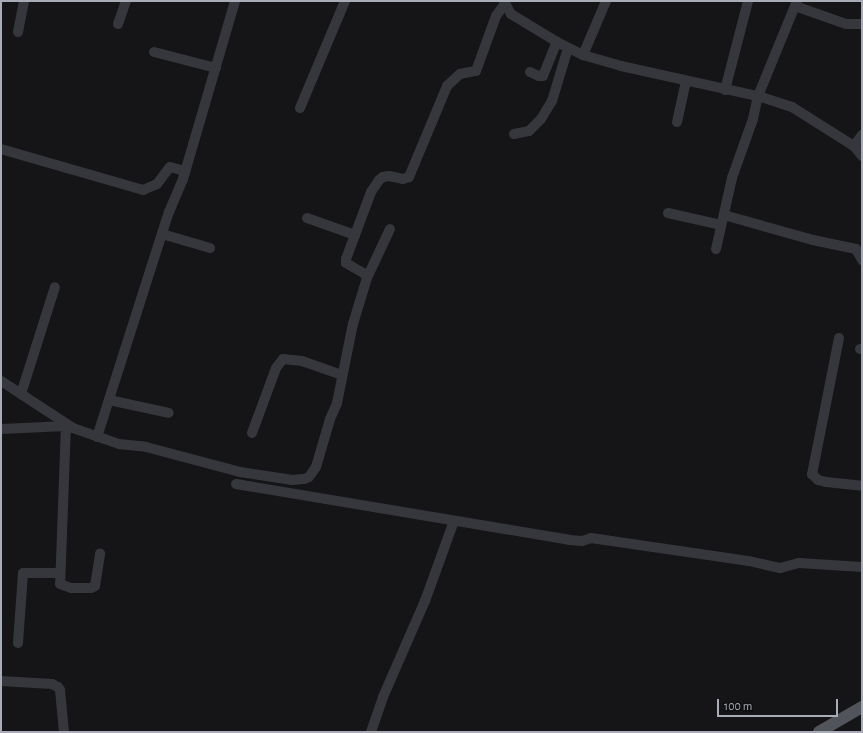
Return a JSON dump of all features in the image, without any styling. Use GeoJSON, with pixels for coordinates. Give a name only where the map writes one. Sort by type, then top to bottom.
{"type":"FeatureCollection","features":[{"type":"Feature","properties":{"kind":"main road"},"geometry":{"type":"LineString","coordinates":[[819,732],[862,707]]}},
{"type":"Feature","properties":{"kind":"street"},"geometry":{"type":"LineString","coordinates":[[18,32],[24,1]]}},
{"type":"Feature","properties":{"kind":"street"},"geometry":{"type":"LineString","coordinates":[[118,24],[126,1]]}},
{"type":"Feature","properties":{"kind":"street"},"geometry":{"type":"LineString","coordinates":[[97,437],[162,234],[185,171],[235,1]]}},
{"type":"Feature","properties":{"kind":"street"},"geometry":{"type":"LineString","coordinates":[[300,108],[344,1]]}},
{"type":"Feature","properties":{"kind":"street"},"geometry":{"type":"LineString","coordinates":[[583,55],[606,1]]}},
{"type":"Feature","properties":{"kind":"street"},"geometry":{"type":"LineString","coordinates":[[725,90],[748,1]]}},
{"type":"Feature","properties":{"kind":"street"},"geometry":{"type":"LineString","coordinates":[[367,278],[365,274],[346,263],[346,259],[371,192],[379,180],[389,176],[403,179],[410,174],[447,86],[460,74],[476,71],[496,16],[504,3],[511,14],[556,42],[583,55],[621,66],[758,96],[792,107],[854,146],[862,156]]}},
{"type":"Feature","properties":{"kind":"street"},"geometry":{"type":"LineString","coordinates":[[716,249],[732,178],[754,119],[758,96],[796,3],[846,24],[862,24]]}},
{"type":"Feature","properties":{"kind":"street"},"geometry":{"type":"LineString","coordinates":[[530,72],[543,76],[556,42]]}},
{"type":"Feature","properties":{"kind":"street"},"geometry":{"type":"LineString","coordinates":[[514,134],[528,131],[541,119],[552,101],[568,48]]}},
{"type":"Feature","properties":{"kind":"street"},"geometry":{"type":"LineString","coordinates":[[154,52],[216,68]]}},
{"type":"Feature","properties":{"kind":"street"},"geometry":{"type":"LineString","coordinates":[[677,122],[686,81]]}},
{"type":"Feature","properties":{"kind":"street"},"geometry":{"type":"LineString","coordinates":[[854,146],[862,135]]}},
{"type":"Feature","properties":{"kind":"street"},"geometry":{"type":"LineString","coordinates":[[1,149],[143,190],[157,184],[170,166],[185,171]]}},
{"type":"Feature","properties":{"kind":"street"},"geometry":{"type":"LineString","coordinates":[[668,213],[723,220],[856,249],[862,260]]}},
{"type":"Feature","properties":{"kind":"street"},"geometry":{"type":"LineString","coordinates":[[308,218],[355,235]]}},
{"type":"Feature","properties":{"kind":"street"},"geometry":{"type":"LineString","coordinates":[[1,381],[66,425],[97,437],[119,444],[146,447],[240,472],[292,480],[304,479],[309,477],[316,467],[330,419],[337,403],[354,324],[367,278],[390,229]]}},
{"type":"Feature","properties":{"kind":"street"},"geometry":{"type":"LineString","coordinates":[[162,234],[210,248]]}},
{"type":"Feature","properties":{"kind":"street"},"geometry":{"type":"LineString","coordinates":[[21,394],[55,287]]}},
{"type":"Feature","properties":{"kind":"street"},"geometry":{"type":"LineString","coordinates":[[839,338],[812,474],[818,480],[826,482],[862,486]]}},
{"type":"Feature","properties":{"kind":"street"},"geometry":{"type":"LineString","coordinates":[[252,433],[276,368],[283,359],[302,361],[342,375]]}},
{"type":"Feature","properties":{"kind":"street"},"geometry":{"type":"LineString","coordinates":[[109,400],[169,413]]}},
{"type":"Feature","properties":{"kind":"street"},"geometry":{"type":"LineString","coordinates":[[1,429],[66,425]]}},
{"type":"Feature","properties":{"kind":"street"},"geometry":{"type":"LineString","coordinates":[[66,425],[59,573],[59,582],[62,586],[93,588],[96,581],[100,553]]}},
{"type":"Feature","properties":{"kind":"street"},"geometry":{"type":"LineString","coordinates":[[236,484],[569,540],[582,541],[591,538],[741,560],[780,568],[799,563],[862,566]]}},
{"type":"Feature","properties":{"kind":"street"},"geometry":{"type":"LineString","coordinates":[[371,732],[383,697],[425,601],[454,521]]}},
{"type":"Feature","properties":{"kind":"street"},"geometry":{"type":"LineString","coordinates":[[18,643],[23,573],[59,573]]}},
{"type":"Feature","properties":{"kind":"street"},"geometry":{"type":"LineString","coordinates":[[1,681],[52,684],[58,687],[60,690],[64,732]]}}]}
